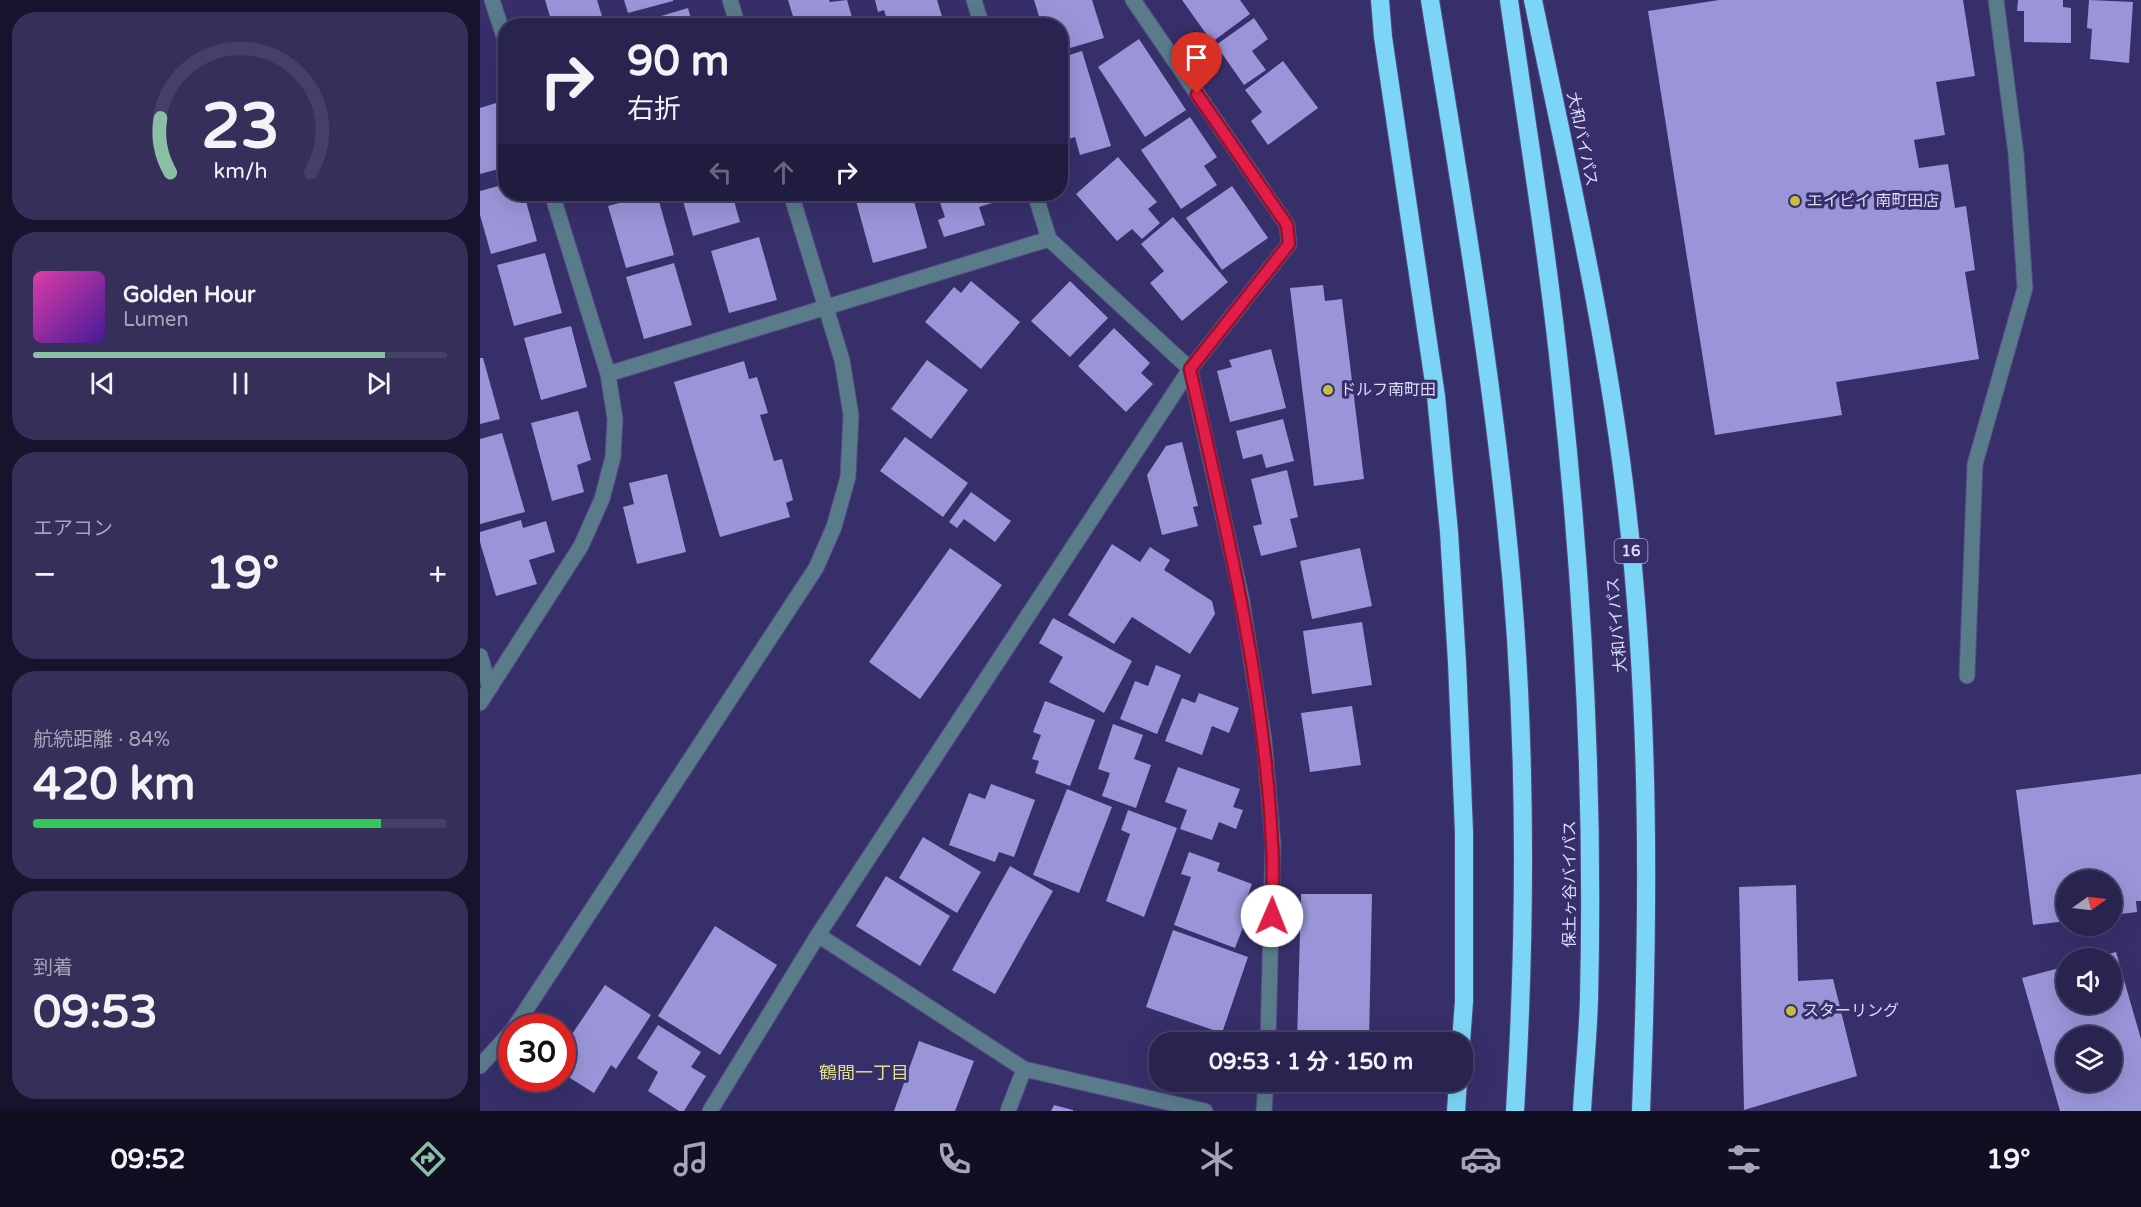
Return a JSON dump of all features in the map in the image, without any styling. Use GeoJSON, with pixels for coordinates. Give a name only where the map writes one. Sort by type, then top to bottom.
{"type":"FeatureCollection","features":[{"type":"Feature","properties":{"kind":"highway"},"geometry":{"type":"LineString","coordinates":[[1380,0],[1383,37],[1436,396],[1449,532],[1458,662],[1464,832],[1464,1001],[1462,1032]]}},
{"type":"Feature","properties":{"kind":"highway"},"geometry":{"type":"LineString","coordinates":[[1430,0],[1492,393],[1507,525],[1517,660],[1524,832],[1521,1003],[1515,1111]]}},
{"type":"Feature","properties":{"kind":"highway","name":"保土ヶ谷バイパス"},"geometry":{"type":"LineString","coordinates":[[1509,0],[1546,258],[1561,384],[1582,657],[1590,832],[1589,1001],[1582,1111]]}},
{"type":"Feature","properties":{"kind":"highway","name":"大和バイパス"},"geometry":{"type":"LineString","coordinates":[[1533,0],[1585,248],[1611,399],[1627,512],[1640,655],[1647,833],[1641,1111]]}},
{"type":"Feature","properties":{"kind":"highway"},"geometry":{"type":"LineString","coordinates":[[1456,1111],[1457,1092]]}},
{"type":"Feature","properties":{"kind":"street"},"geometry":{"type":"LineString","coordinates":[[492,0],[498,18]]}},
{"type":"Feature","properties":{"kind":"street"},"geometry":{"type":"LineString","coordinates":[[730,0],[736,18]]}},
{"type":"Feature","properties":{"kind":"street"},"geometry":{"type":"LineString","coordinates":[[974,0],[980,18]]}},
{"type":"Feature","properties":{"kind":"street"},"geometry":{"type":"LineString","coordinates":[[710,1111],[818,934],[1190,369],[1289,244],[1287,225],[1133,0]]}},
{"type":"Feature","properties":{"kind":"street"},"geometry":{"type":"LineString","coordinates":[[1966,676],[1975,464],[2025,288],[2016,154],[1996,0]]}},
{"type":"Feature","properties":{"kind":"street"},"geometry":{"type":"LineString","coordinates":[[480,703],[581,546],[602,499],[613,457],[615,419],[608,374],[554,201]]}},
{"type":"Feature","properties":{"kind":"street"},"geometry":{"type":"LineString","coordinates":[[523,1014],[816,568],[829,538],[848,477],[851,415],[842,360],[793,201]]}},
{"type":"Feature","properties":{"kind":"street"},"geometry":{"type":"LineString","coordinates":[[1037,201],[1049,239],[1190,369],[1242,596],[1264,740],[1272,844],[1268,1032]]}},
{"type":"Feature","properties":{"kind":"street"},"geometry":{"type":"LineString","coordinates":[[608,374],[1049,239]]}},
{"type":"Feature","properties":{"kind":"street"},"geometry":{"type":"LineString","coordinates":[[480,656],[490,688]]}},
{"type":"Feature","properties":{"kind":"street"},"geometry":{"type":"LineString","coordinates":[[818,934],[1024,1069],[1205,1111]]}},
{"type":"Feature","properties":{"kind":"street"},"geometry":{"type":"LineString","coordinates":[[480,1066],[498,1046]]}},
{"type":"Feature","properties":{"kind":"street"},"geometry":{"type":"LineString","coordinates":[[1008,1111],[1024,1069]]}},
{"type":"Feature","properties":{"kind":"street"},"geometry":{"type":"LineString","coordinates":[[1264,1111],[1265,1092]]}},
{"type":"Feature","properties":{"kind":"building"},"geometry":{"type":"Polygon","coordinates":[[[545,0],[597,0],[603,18],[551,18],[545,0]]]}},
{"type":"Feature","properties":{"kind":"building"},"geometry":{"type":"Polygon","coordinates":[[[624,0],[673,0],[673,1],[628,13],[624,0]]]}},
{"type":"Feature","properties":{"kind":"building"},"geometry":{"type":"Polygon","coordinates":[[[788,0],[829,0],[830,2],[847,0],[852,18],[794,18],[788,0]]]}},
{"type":"Feature","properties":{"kind":"building"},"geometry":{"type":"Polygon","coordinates":[[[875,0],[937,0],[942,18],[886,18],[884,10],[878,12],[875,0]]]}},
{"type":"Feature","properties":{"kind":"building"},"geometry":{"type":"Polygon","coordinates":[[[1034,0],[1092,0],[1104,38],[1068,49],[1068,18],[1040,18],[1034,0]]]}},
{"type":"Feature","properties":{"kind":"building"},"geometry":{"type":"Polygon","coordinates":[[[1182,0],[1240,0],[1250,14],[1212,42],[1182,0]]]}},
{"type":"Feature","properties":{"kind":"building"},"geometry":{"type":"Polygon","coordinates":[[[1719,0],[1963,0],[1975,76],[1936,82],[1945,135],[1914,140],[1919,168],[1948,164],[1955,208],[1966,206],[1975,270],[1965,272],[1979,359],[1836,382],[1842,415],[1715,435],[1648,11],[1719,0]]]}},
{"type":"Feature","properties":{"kind":"building"},"geometry":{"type":"Polygon","coordinates":[[[2018,0],[2063,0],[2063,7],[2071,8],[2071,43],[2024,42],[2024,11],[2017,11],[2018,0]]]}},
{"type":"Feature","properties":{"kind":"building"},"geometry":{"type":"Polygon","coordinates":[[[2089,0],[2133,2],[2129,63],[2090,59],[2092,29],[2087,28],[2089,0]]]}},
{"type":"Feature","properties":{"kind":"building"},"geometry":{"type":"Polygon","coordinates":[[[688,8],[691,18],[654,18],[688,8]]]}},
{"type":"Feature","properties":{"kind":"building"},"geometry":{"type":"Polygon","coordinates":[[[1254,18],[1268,39],[1252,51],[1266,70],[1244,85],[1216,45],[1254,18]]]}},
{"type":"Feature","properties":{"kind":"building"},"geometry":{"type":"Polygon","coordinates":[[[1139,39],[1186,110],[1145,137],[1098,67],[1139,39]]]}},
{"type":"Feature","properties":{"kind":"building"},"geometry":{"type":"Polygon","coordinates":[[[1082,51],[1111,146],[1080,155],[1075,137],[1068,139],[1068,55],[1082,51]]]}},
{"type":"Feature","properties":{"kind":"building"},"geometry":{"type":"Polygon","coordinates":[[[1283,61],[1318,108],[1268,145],[1251,121],[1262,112],[1245,90],[1283,61]]]}},
{"type":"Feature","properties":{"kind":"building"},"geometry":{"type":"Polygon","coordinates":[[[496,103],[498,169],[480,174],[480,108],[496,103]]]}},
{"type":"Feature","properties":{"kind":"building"},"geometry":{"type":"Polygon","coordinates":[[[1190,117],[1217,157],[1204,166],[1217,185],[1181,209],[1141,150],[1190,117]]]}},
{"type":"Feature","properties":{"kind":"building"},"geometry":{"type":"Polygon","coordinates":[[[1118,157],[1157,202],[1148,209],[1160,223],[1142,239],[1132,229],[1117,241],[1076,194],[1118,157]]]}},
{"type":"Feature","properties":{"kind":"building"},"geometry":{"type":"Polygon","coordinates":[[[498,186],[498,201],[526,201],[537,241],[491,254],[480,215],[480,191],[498,186]]]}},
{"type":"Feature","properties":{"kind":"building"},"geometry":{"type":"Polygon","coordinates":[[[1232,186],[1268,238],[1222,270],[1186,218],[1232,186]]]}},
{"type":"Feature","properties":{"kind":"building"},"geometry":{"type":"Polygon","coordinates":[[[627,201],[659,201],[674,255],[626,268],[608,206],[627,201]]]}},
{"type":"Feature","properties":{"kind":"building"},"geometry":{"type":"Polygon","coordinates":[[[683,201],[734,201],[740,222],[693,236],[683,201]]]}},
{"type":"Feature","properties":{"kind":"building"},"geometry":{"type":"Polygon","coordinates":[[[856,201],[914,201],[927,248],[873,263],[856,201]]]}},
{"type":"Feature","properties":{"kind":"building"},"geometry":{"type":"Polygon","coordinates":[[[939,201],[999,201],[979,207],[985,225],[944,237],[938,220],[945,217],[939,201]]]}},
{"type":"Feature","properties":{"kind":"building"},"geometry":{"type":"Polygon","coordinates":[[[1173,217],[1228,282],[1182,321],[1150,283],[1164,271],[1141,244],[1173,217]]]}},
{"type":"Feature","properties":{"kind":"building"},"geometry":{"type":"Polygon","coordinates":[[[759,237],[777,300],[729,313],[711,251],[759,237]]]}},
{"type":"Feature","properties":{"kind":"building"},"geometry":{"type":"Polygon","coordinates":[[[545,253],[562,313],[514,326],[497,265],[545,253]]]}},
{"type":"Feature","properties":{"kind":"building"},"geometry":{"type":"Polygon","coordinates":[[[674,263],[692,325],[644,339],[626,277],[674,263]]]}},
{"type":"Feature","properties":{"kind":"building"},"geometry":{"type":"Polygon","coordinates":[[[971,281],[1020,322],[981,369],[925,322],[954,287],[961,293],[971,281]]]}},
{"type":"Feature","properties":{"kind":"building"},"geometry":{"type":"Polygon","coordinates":[[[1070,281],[1108,318],[1070,357],[1031,321],[1070,281]]]}},
{"type":"Feature","properties":{"kind":"building","name":"ドルフ南町田"},"geometry":{"type":"Polygon","coordinates":[[[1323,285],[1325,301],[1342,299],[1364,479],[1314,486],[1290,288],[1323,285]]]}},
{"type":"Feature","properties":{"kind":"building"},"geometry":{"type":"Polygon","coordinates":[[[571,326],[587,387],[541,400],[524,338],[571,326]]]}},
{"type":"Feature","properties":{"kind":"building"},"geometry":{"type":"Polygon","coordinates":[[[1114,328],[1150,363],[1141,373],[1153,384],[1126,412],[1078,366],[1114,328]]]}},
{"type":"Feature","properties":{"kind":"building"},"geometry":{"type":"Polygon","coordinates":[[[1271,349],[1286,408],[1230,422],[1217,371],[1232,367],[1229,360],[1271,349]]]}},
{"type":"Feature","properties":{"kind":"building"},"geometry":{"type":"Polygon","coordinates":[[[480,358],[483,358],[500,419],[480,424],[480,358]]]}},
{"type":"Feature","properties":{"kind":"building"},"geometry":{"type":"Polygon","coordinates":[[[927,360],[968,390],[931,439],[891,409],[927,360]]]}},
{"type":"Feature","properties":{"kind":"building"},"geometry":{"type":"Polygon","coordinates":[[[744,361],[749,379],[757,377],[768,413],[760,415],[774,461],[782,459],[793,500],[786,503],[790,517],[720,537],[674,382],[744,361]]]}},
{"type":"Feature","properties":{"kind":"building"},"geometry":{"type":"Polygon","coordinates":[[[578,411],[591,460],[577,465],[584,492],[552,501],[531,423],[578,411]]]}},
{"type":"Feature","properties":{"kind":"building"},"geometry":{"type":"Polygon","coordinates":[[[1283,419],[1294,461],[1266,468],[1262,454],[1243,459],[1236,431],[1283,419]]]}},
{"type":"Feature","properties":{"kind":"building"},"geometry":{"type":"Polygon","coordinates":[[[502,433],[525,512],[480,524],[480,439],[502,433]]]}},
{"type":"Feature","properties":{"kind":"building"},"geometry":{"type":"Polygon","coordinates":[[[905,437],[968,483],[943,517],[880,471],[905,437]]]}},
{"type":"Feature","properties":{"kind":"building"},"geometry":{"type":"Polygon","coordinates":[[[1182,442],[1198,506],[1193,507],[1198,526],[1162,535],[1147,475],[1166,446],[1182,442]]]}},
{"type":"Feature","properties":{"kind":"building"},"geometry":{"type":"Polygon","coordinates":[[[1287,470],[1298,517],[1290,519],[1297,547],[1261,556],[1253,526],[1262,524],[1251,479],[1287,470]]]}},
{"type":"Feature","properties":{"kind":"building"},"geometry":{"type":"Polygon","coordinates":[[[667,474],[686,552],[637,564],[623,507],[634,504],[629,483],[667,474]]]}},
{"type":"Feature","properties":{"kind":"building"},"geometry":{"type":"Polygon","coordinates":[[[971,492],[1011,521],[995,542],[964,519],[957,528],[949,522],[971,492]]]}},
{"type":"Feature","properties":{"kind":"building"},"geometry":{"type":"Polygon","coordinates":[[[521,520],[523,528],[546,521],[555,552],[529,560],[537,584],[496,596],[480,542],[480,532],[521,520]]]}},
{"type":"Feature","properties":{"kind":"building"},"geometry":{"type":"Polygon","coordinates":[[[1112,544],[1140,562],[1150,547],[1170,560],[1164,570],[1212,601],[1215,614],[1190,654],[1132,617],[1114,644],[1068,615],[1112,544]]]}},
{"type":"Feature","properties":{"kind":"building"},"geometry":{"type":"Polygon","coordinates":[[[950,548],[1002,585],[920,699],[869,662],[950,548]]]}},
{"type":"Feature","properties":{"kind":"building"},"geometry":{"type":"Polygon","coordinates":[[[1360,548],[1372,606],[1312,619],[1300,561],[1360,548]]]}},
{"type":"Feature","properties":{"kind":"building"},"geometry":{"type":"Polygon","coordinates":[[[1053,618],[1132,661],[1104,713],[1049,682],[1063,657],[1039,643],[1053,618]]]}},
{"type":"Feature","properties":{"kind":"building"},"geometry":{"type":"Polygon","coordinates":[[[1362,622],[1372,685],[1312,694],[1303,631],[1362,622]]]}},
{"type":"Feature","properties":{"kind":"building"},"geometry":{"type":"Polygon","coordinates":[[[1156,665],[1181,675],[1157,734],[1120,719],[1135,681],[1148,686],[1156,665]]]}},
{"type":"Feature","properties":{"kind":"building"},"geometry":{"type":"Polygon","coordinates":[[[1199,693],[1239,708],[1229,733],[1212,726],[1202,755],[1165,741],[1182,698],[1195,703],[1199,693]]]}},
{"type":"Feature","properties":{"kind":"building"},"geometry":{"type":"Polygon","coordinates":[[[1045,701],[1095,720],[1070,786],[1035,773],[1039,761],[1032,759],[1041,735],[1033,732],[1045,701]]]}},
{"type":"Feature","properties":{"kind":"building"},"geometry":{"type":"Polygon","coordinates":[[[1352,706],[1361,765],[1310,772],[1301,713],[1352,706]]]}},
{"type":"Feature","properties":{"kind":"building"},"geometry":{"type":"Polygon","coordinates":[[[1113,724],[1143,735],[1134,759],[1151,765],[1136,808],[1102,796],[1110,773],[1098,769],[1113,724]]]}},
{"type":"Feature","properties":{"kind":"building"},"geometry":{"type":"Polygon","coordinates":[[[1178,767],[1240,789],[1233,807],[1243,810],[1236,829],[1219,822],[1212,840],[1180,829],[1187,810],[1165,802],[1178,767]]]}},
{"type":"Feature","properties":{"kind":"building"},"geometry":{"type":"Polygon","coordinates":[[[2141,774],[2141,901],[2136,901],[2137,912],[2122,914],[2122,870],[2056,870],[2056,922],[2033,925],[2016,790],[2141,774]]]}},
{"type":"Feature","properties":{"kind":"building"},"geometry":{"type":"Polygon","coordinates":[[[991,784],[1035,800],[1014,857],[999,852],[995,862],[949,845],[969,793],[985,799],[991,784]]]}},
{"type":"Feature","properties":{"kind":"building"},"geometry":{"type":"Polygon","coordinates":[[[1067,789],[1112,807],[1079,893],[1033,875],[1067,789]]]}},
{"type":"Feature","properties":{"kind":"building"},"geometry":{"type":"Polygon","coordinates":[[[1128,810],[1177,828],[1144,917],[1106,901],[1130,834],[1121,830],[1128,810]]]}},
{"type":"Feature","properties":{"kind":"building"},"geometry":{"type":"Polygon","coordinates":[[[923,837],[981,872],[957,913],[899,878],[923,837]]]}},
{"type":"Feature","properties":{"kind":"building"},"geometry":{"type":"Polygon","coordinates":[[[1189,852],[1220,863],[1217,871],[1252,884],[1241,914],[1247,917],[1235,948],[1174,925],[1191,877],[1181,874],[1189,852]]]}},
{"type":"Feature","properties":{"kind":"building"},"geometry":{"type":"Polygon","coordinates":[[[1010,866],[1053,891],[995,994],[952,970],[1010,866]]]}},
{"type":"Feature","properties":{"kind":"building"},"geometry":{"type":"Polygon","coordinates":[[[886,876],[950,916],[920,966],[856,926],[886,876]]]}},
{"type":"Feature","properties":{"kind":"building"},"geometry":{"type":"Polygon","coordinates":[[[1796,885],[1798,981],[1833,979],[1857,1076],[1744,1110],[1739,887],[1796,885]]]}},
{"type":"Feature","properties":{"kind":"building"},"geometry":{"type":"Polygon","coordinates":[[[1301,894],[1372,894],[1369,1032],[1297,1032],[1301,894]]]}},
{"type":"Feature","properties":{"kind":"building"},"geometry":{"type":"Polygon","coordinates":[[[715,926],[777,965],[720,1055],[658,1016],[715,926]]]}},
{"type":"Feature","properties":{"kind":"building"},"geometry":{"type":"Polygon","coordinates":[[[1173,930],[1248,957],[1222,1032],[1146,1007],[1173,930]]]}},
{"type":"Feature","properties":{"kind":"building"},"geometry":{"type":"Polygon","coordinates":[[[2056,969],[2056,1014],[2122,1014],[2122,973],[2141,1039],[2141,1111],[2060,1111],[2022,978],[2056,969]]]}},
{"type":"Feature","properties":{"kind":"building"},"geometry":{"type":"Polygon","coordinates":[[[605,985],[651,1015],[616,1069],[611,1065],[594,1093],[576,1082],[576,1028],[605,985]]]}},
{"type":"Feature","properties":{"kind":"building"},"geometry":{"type":"Polygon","coordinates":[[[658,1025],[701,1052],[691,1067],[706,1076],[684,1111],[679,1111],[648,1091],[658,1072],[637,1058],[658,1025]]]}},
{"type":"Feature","properties":{"kind":"building"},"geometry":{"type":"Polygon","coordinates":[[[919,1041],[974,1061],[955,1111],[894,1111],[919,1041]]]}},
{"type":"Feature","properties":{"kind":"building"},"geometry":{"type":"Polygon","coordinates":[[[1054,1105],[1073,1110],[1073,1111],[1051,1111],[1054,1105]]]}},
{"type":"Feature","properties":{"kind":"place","name":"エイビイ 南町田店"},"geometry":{"type":"Point","coordinates":[1795,201]}},
{"type":"Feature","properties":{"kind":"place","name":"ドルフ南町田"},"geometry":{"type":"Point","coordinates":[1328,390]}},
{"type":"Feature","properties":{"kind":"place","name":"スターリング"},"geometry":{"type":"Point","coordinates":[1791,1011]}},
{"type":"Feature","properties":{"kind":"district","name":"鶴間一丁目"},"geometry":{"type":"Point","coordinates":[864,1073]}},
{"type":"Feature","properties":{"kind":"route"},"geometry":{"type":"LineString","coordinates":[[1197,94],[1287,225],[1289,244],[1190,369],[1242,596],[1264,740],[1272,844],[1272,916]]}}]}
